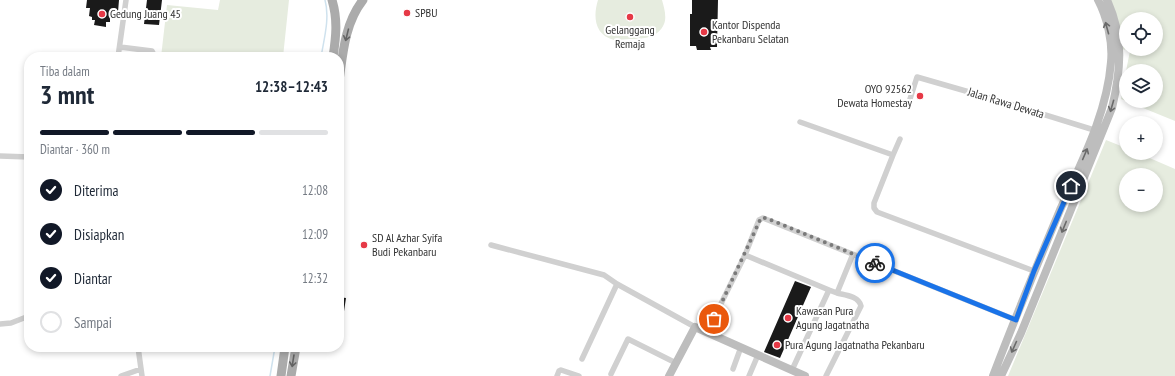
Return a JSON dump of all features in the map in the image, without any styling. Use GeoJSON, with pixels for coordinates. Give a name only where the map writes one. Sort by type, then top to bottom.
{"type":"FeatureCollection","features":[{"type":"Feature","properties":{"kind":"main road"},"geometry":{"type":"LineString","coordinates":[[332,0],[337,28],[334,52]]}},
{"type":"Feature","properties":{"kind":"main road"},"geometry":{"type":"LineString","coordinates":[[344,52],[351,20],[363,0]]}},
{"type":"Feature","properties":{"kind":"main road"},"geometry":{"type":"LineString","coordinates":[[281,376],[284,352]]}},
{"type":"Feature","properties":{"kind":"main road"},"geometry":{"type":"LineString","coordinates":[[291,376],[295,352]]}},
{"type":"Feature","properties":{"kind":"street"},"geometry":{"type":"LineString","coordinates":[[119,52],[126,0]]}},
{"type":"Feature","properties":{"kind":"street"},"geometry":{"type":"LineString","coordinates":[[993,376],[1034,271],[1094,130],[1108,86],[1111,60],[1110,42],[1108,28],[1098,0]]}},
{"type":"Feature","properties":{"kind":"street"},"geometry":{"type":"LineString","coordinates":[[1001,376],[1112,108],[1119,80],[1120,52],[1117,25],[1107,0]]}},
{"type":"Feature","properties":{"kind":"street"},"geometry":{"type":"LineString","coordinates":[[120,47],[152,52]]}},
{"type":"Feature","properties":{"kind":"street","name":"Jalan Rawa Dewata"},"geometry":{"type":"LineString","coordinates":[[910,100],[917,77],[1094,130]]}},
{"type":"Feature","properties":{"kind":"street"},"geometry":{"type":"LineString","coordinates":[[800,122],[893,155]]}},
{"type":"Feature","properties":{"kind":"street"},"geometry":{"type":"LineString","coordinates":[[900,139],[874,203],[874,208],[877,212],[1034,271]]}},
{"type":"Feature","properties":{"kind":"street"},"geometry":{"type":"LineString","coordinates":[[0,156],[24,157]]}},
{"type":"Feature","properties":{"kind":"street"},"geometry":{"type":"LineString","coordinates":[[1075,177],[1083,180]]}},
{"type":"Feature","properties":{"kind":"street"},"geometry":{"type":"LineString","coordinates":[[707,332],[745,255],[759,220],[763,218],[1016,320]]}},
{"type":"Feature","properties":{"kind":"street"},"geometry":{"type":"LineString","coordinates":[[491,245],[604,275],[617,284],[695,327],[806,376]]}},
{"type":"Feature","properties":{"kind":"street"},"geometry":{"type":"LineString","coordinates":[[837,293],[853,254]]}},
{"type":"Feature","properties":{"kind":"street"},"geometry":{"type":"LineString","coordinates":[[745,255],[829,290],[857,299],[860,302],[861,306],[826,376]]}},
{"type":"Feature","properties":{"kind":"street"},"geometry":{"type":"LineString","coordinates":[[582,359],[617,284]]}},
{"type":"Feature","properties":{"kind":"street"},"geometry":{"type":"LineString","coordinates":[[792,370],[829,290]]}},
{"type":"Feature","properties":{"kind":"street"},"geometry":{"type":"LineString","coordinates":[[0,324],[24,318]]}},
{"type":"Feature","properties":{"kind":"street"},"geometry":{"type":"LineString","coordinates":[[669,376],[695,327]]}},
{"type":"Feature","properties":{"kind":"street"},"geometry":{"type":"LineString","coordinates":[[611,374],[628,339],[676,364]]}},
{"type":"Feature","properties":{"kind":"street"},"geometry":{"type":"LineString","coordinates":[[733,369],[741,347]]}},
{"type":"Feature","properties":{"kind":"street"},"geometry":{"type":"LineString","coordinates":[[139,352],[142,376]]}},
{"type":"Feature","properties":{"kind":"street"},"geometry":{"type":"LineString","coordinates":[[749,376],[758,355]]}},
{"type":"Feature","properties":{"kind":"street"},"geometry":{"type":"LineString","coordinates":[[121,376],[141,370]]}},
{"type":"Feature","properties":{"kind":"street"},"geometry":{"type":"LineString","coordinates":[[557,376],[561,370],[579,376]]}},
{"type":"Feature","properties":{"kind":"shaded area"},"geometry":{"type":"Polygon","coordinates":[[[220,0],[289,0],[284,52],[162,52],[167,5],[218,10],[220,0]]]}},
{"type":"Feature","properties":{"kind":"shaded area","name":"Gelanggang Remaja"},"geometry":{"type":"Polygon","coordinates":[[[598,0],[662,0],[665,15],[664,24],[658,32],[650,37],[614,40],[607,38],[602,34],[597,24],[596,6],[598,0]]]}},
{"type":"Feature","properties":{"kind":"shaded area"},"geometry":{"type":"Polygon","coordinates":[[[1109,0],[1175,0],[1175,121],[1143,108],[1163,108],[1163,64],[1127,64],[1129,56],[1163,56],[1163,12],[1119,12],[1119,38],[1109,0]]]}},
{"type":"Feature","properties":{"kind":"shaded area"},"geometry":{"type":"Polygon","coordinates":[[[1106,140],[1119,145],[1119,160],[1154,160],[1175,169],[1175,376],[1008,376],[1106,140]]]}},
{"type":"Feature","properties":{"kind":"building","name":"Gedung Juang 45"},"geometry":{"type":"Polygon","coordinates":[[[87,0],[119,0],[118,12],[116,11],[115,19],[110,18],[110,22],[106,22],[106,27],[94,25],[95,20],[92,20],[92,17],[89,16],[90,8],[86,8],[87,0]]]}},
{"type":"Feature","properties":{"kind":"building"},"geometry":{"type":"Polygon","coordinates":[[[147,0],[162,0],[159,25],[144,24],[147,0]]]}},
{"type":"Feature","properties":{"kind":"building","name":"Kantor Dispenda Pekanbaru Selatan"},"geometry":{"type":"Polygon","coordinates":[[[692,0],[718,0],[717,47],[710,47],[711,50],[697,50],[696,46],[690,46],[690,14],[692,14],[692,0]]]}},
{"type":"Feature","properties":{"kind":"building","name":"Kawasan Pura Agung Jagatnatha"},"geometry":{"type":"Polygon","coordinates":[[[795,281],[811,287],[780,358],[764,352],[795,281]]]}},
{"type":"Feature","properties":{"kind":"building"},"geometry":{"type":"Polygon","coordinates":[[[344,298],[346,298],[344,311],[344,298]]]}},
{"type":"Feature","properties":{"kind":"waterway"},"geometry":{"type":"LineString","coordinates":[[322,52],[327,21],[325,0]]}},
{"type":"Feature","properties":{"kind":"waterway"},"geometry":{"type":"LineString","coordinates":[[270,376],[274,352]]}},
{"type":"Feature","properties":{"kind":"way so far"},"geometry":{"type":"LineString","coordinates":[[714,319],[761,218],[766,218],[875,263]]}},
{"type":"Feature","properties":{"kind":"place","name":"SPBU"},"geometry":{"type":"Point","coordinates":[407,13]}},
{"type":"Feature","properties":{"kind":"place","name":"Gedung Juang 45"},"geometry":{"type":"Point","coordinates":[102,14]}},
{"type":"Feature","properties":{"kind":"place","name":"Gelanggang Remaja"},"geometry":{"type":"Point","coordinates":[630,17]}},
{"type":"Feature","properties":{"kind":"place","name":"Kantor Dispenda Pekanbaru Selatan"},"geometry":{"type":"Point","coordinates":[704,32]}},
{"type":"Feature","properties":{"kind":"place","name":"OYO 92562 Dewata Homestay"},"geometry":{"type":"Point","coordinates":[920,96]}},
{"type":"Feature","properties":{"kind":"place","name":"SD Al Azhar Syifa Budi Pekanbaru"},"geometry":{"type":"Point","coordinates":[364,245]}},
{"type":"Feature","properties":{"kind":"place","name":"Kawasan Pura Agung Jagatnatha"},"geometry":{"type":"Point","coordinates":[788,318]}},
{"type":"Feature","properties":{"kind":"place","name":"Pura Agung Jagatnatha Pekanbaru"},"geometry":{"type":"Point","coordinates":[777,345]}},
{"type":"Feature","properties":{"kind":"route"},"geometry":{"type":"LineString","coordinates":[[875,263],[1016,320],[1034,271],[1071,186]]}}]}
